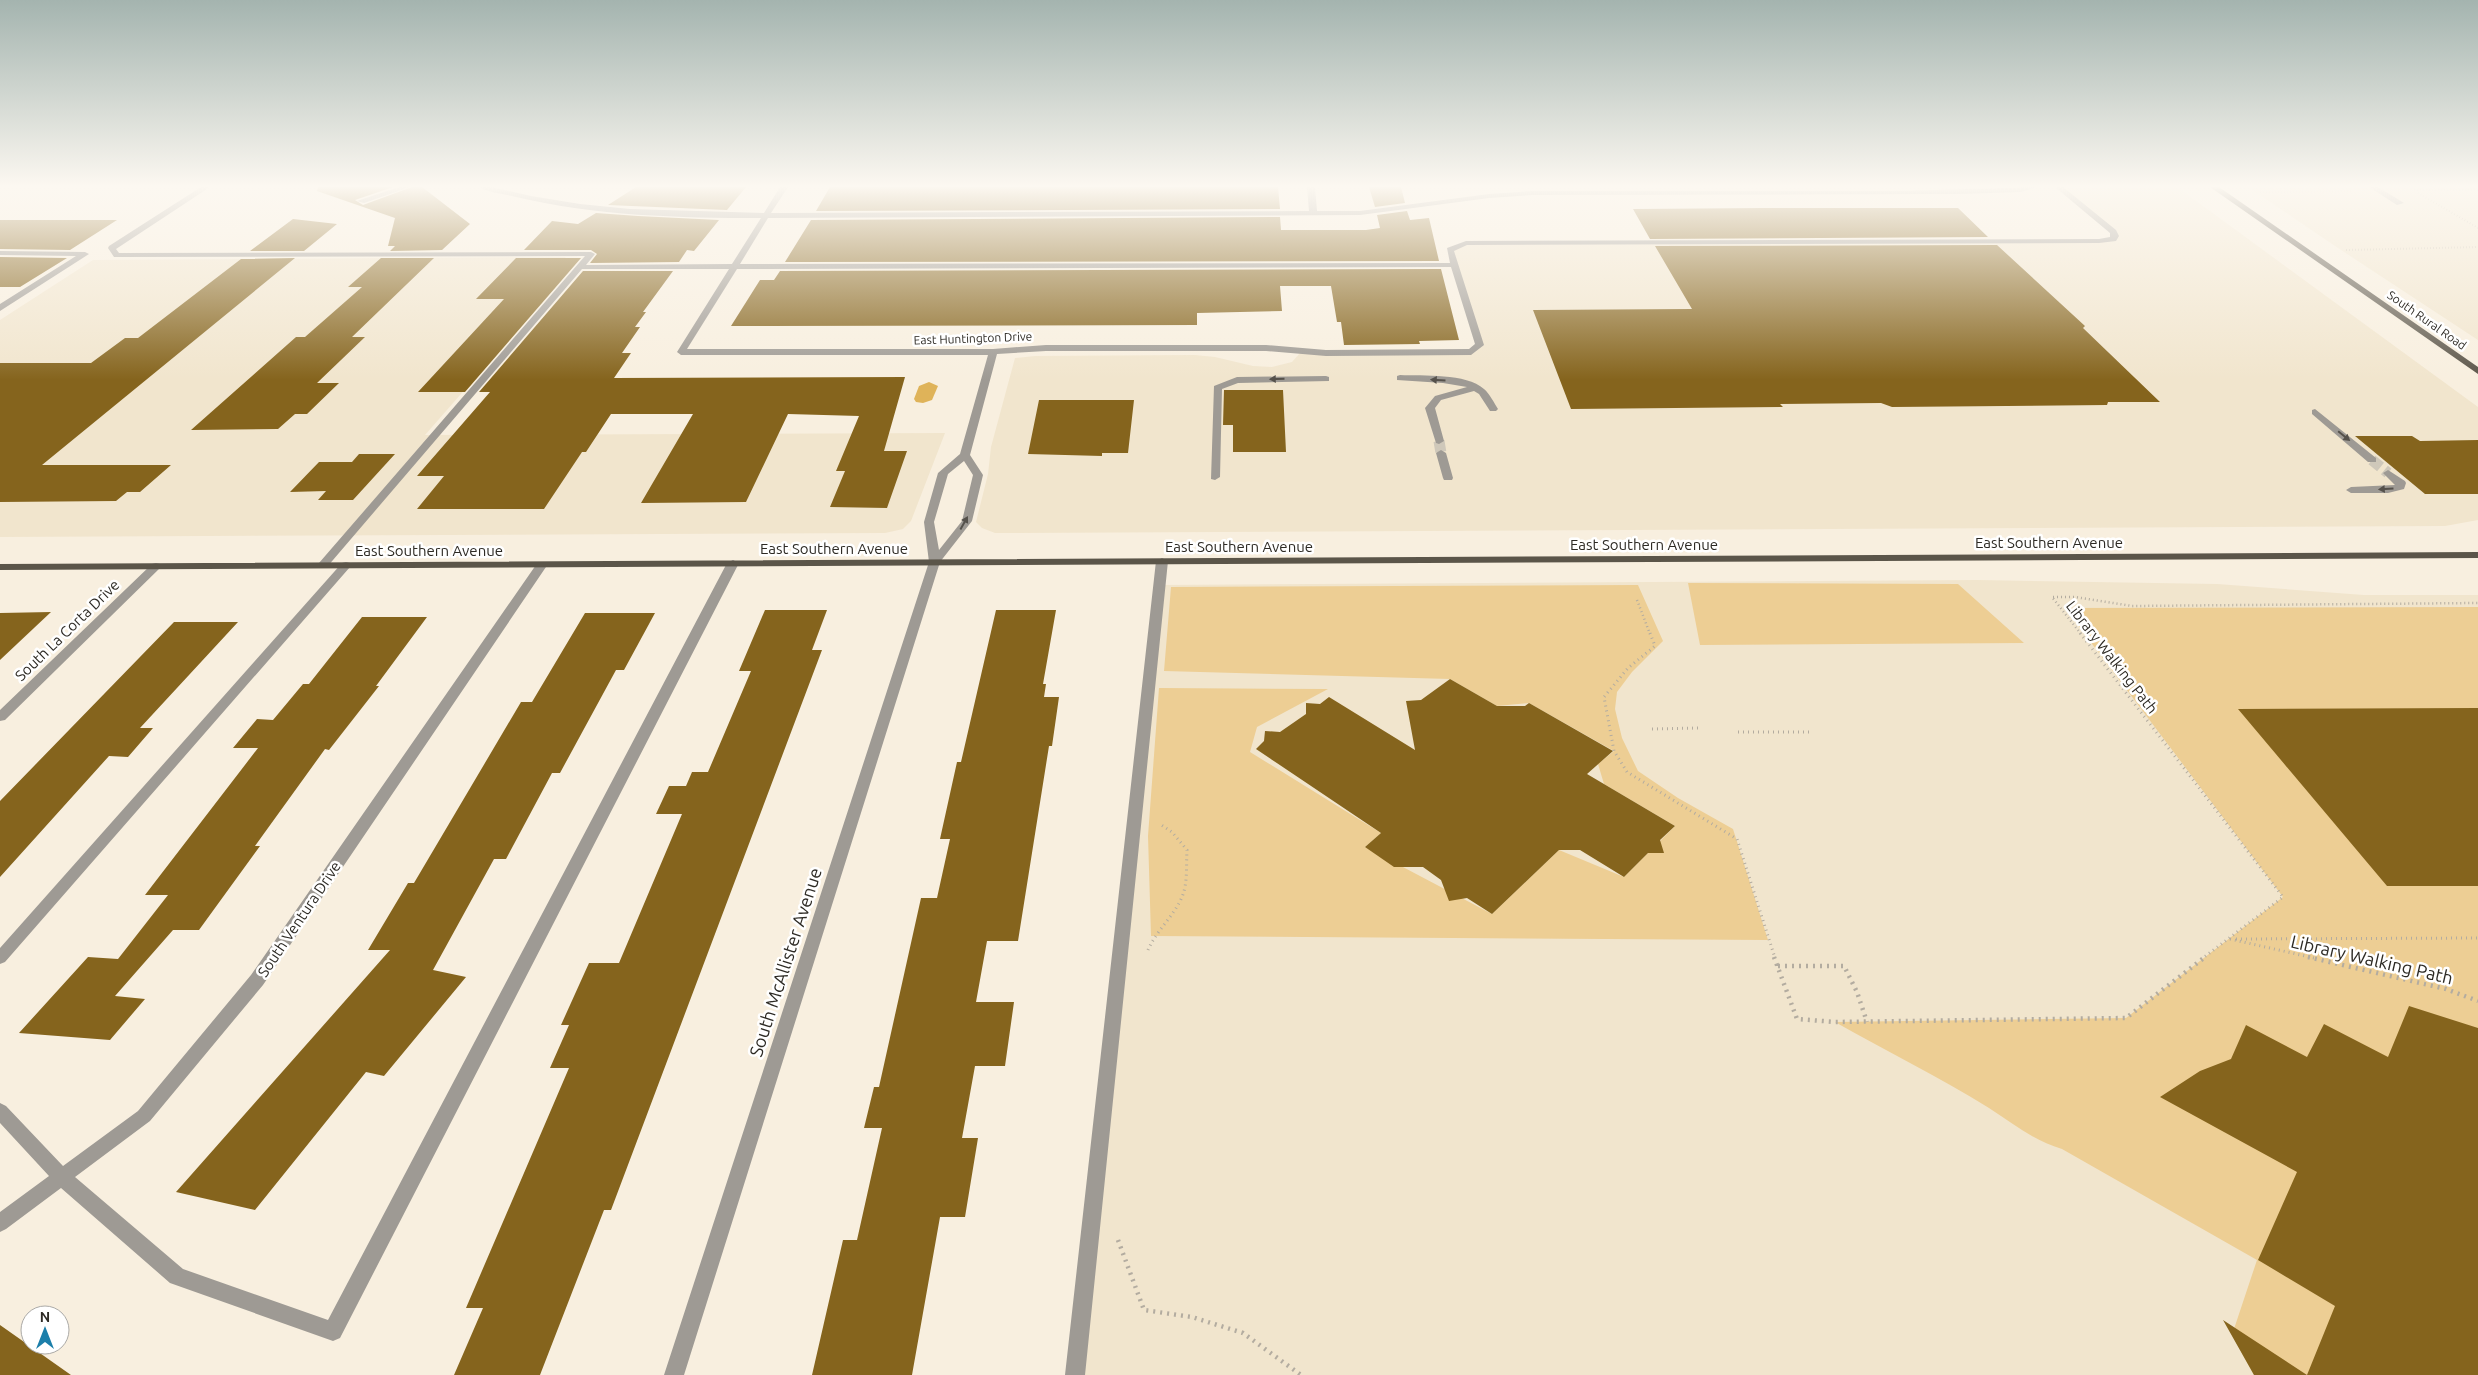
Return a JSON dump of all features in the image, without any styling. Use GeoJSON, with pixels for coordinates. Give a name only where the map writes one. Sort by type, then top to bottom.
{"type":"FeatureCollection","features":[{"type":"Feature","properties":{"kind":"main road","name":"South Rural Road"},"geometry":{"type":"LineString","coordinates":[[2306,251],[2478,371]]}},
{"type":"Feature","properties":{"kind":"main road","name":"East Southern Avenue"},"geometry":{"type":"LineString","coordinates":[[0,567],[2478,555]]}},
{"type":"Feature","properties":{"kind":"street"},"geometry":{"type":"LineString","coordinates":[[114,251],[117,255],[591,254],[323,565]]}},
{"type":"Feature","properties":{"kind":"street"},"geometry":{"type":"LineString","coordinates":[[733,268],[743,251]]}},
{"type":"Feature","properties":{"kind":"street"},"geometry":{"type":"LineString","coordinates":[[579,267],[1456,265],[1450,251]]}},
{"type":"Feature","properties":{"kind":"street"},"geometry":{"type":"LineString","coordinates":[[0,253],[85,254],[0,308]]}},
{"type":"Feature","properties":{"kind":"street","name":"East Huntington Drive"},"geometry":{"type":"LineString","coordinates":[[733,268],[681,352],[993,352],[1046,348],[1266,348],[1326,353],[1471,352],[1480,344],[1456,265]]}},
{"type":"Feature","properties":{"kind":"street"},"geometry":{"type":"LineString","coordinates":[[965,455],[993,352]]}},
{"type":"Feature","properties":{"kind":"street"},"geometry":{"type":"LineString","coordinates":[[1400,378],[1453,381],[1475,388],[1482,392],[1493,409]]}},
{"type":"Feature","properties":{"kind":"street"},"geometry":{"type":"LineString","coordinates":[[1214,477],[1217,388],[1237,380],[1326,379]]}},
{"type":"Feature","properties":{"kind":"street"},"geometry":{"type":"LineString","coordinates":[[1439,442],[1430,408],[1438,398],[1475,388]]}},
{"type":"Feature","properties":{"kind":"street"},"geometry":{"type":"LineString","coordinates":[[2315,412],[2372,460]]}},
{"type":"Feature","properties":{"kind":"street"},"geometry":{"type":"LineString","coordinates":[[1442,452],[1448,478]]}},
{"type":"Feature","properties":{"kind":"street","name":"South McAllister Avenue"},"geometry":{"type":"LineString","coordinates":[[674,1375],[935,562],[967,521],[978,475],[965,455],[943,474],[929,522],[935,562]]}},
{"type":"Feature","properties":{"kind":"street"},"geometry":{"type":"LineString","coordinates":[[2351,490],[2388,490],[2400,487],[2400,483],[2388,473]]}},
{"type":"Feature","properties":{"kind":"street"},"geometry":{"type":"LineString","coordinates":[[1075,1375],[1162,561]]}},
{"type":"Feature","properties":{"kind":"street"},"geometry":{"type":"LineString","coordinates":[[0,1111],[62,1177],[177,1276],[334,1331],[733,563]]}},
{"type":"Feature","properties":{"kind":"street","name":"South Ventura Drive"},"geometry":{"type":"LineString","coordinates":[[0,1223],[144,1116],[257,980],[542,564]]}},
{"type":"Feature","properties":{"kind":"street"},"geometry":{"type":"LineString","coordinates":[[0,958],[346,565]]}},
{"type":"Feature","properties":{"kind":"street","name":"South La Corta Drive"},"geometry":{"type":"LineString","coordinates":[[0,717],[156,566]]}},
{"type":"Feature","properties":{"kind":"path","name":"Library Walking Path"},"geometry":{"type":"LineString","coordinates":[[1637,600],[1655,646],[1628,668],[1604,697],[1614,751],[1627,772],[1738,839],[1778,966],[1797,1019],[1867,1022],[2126,1018],[2283,897],[2052,597],[2075,597],[2132,606],[2478,603]]}},
{"type":"Feature","properties":{"kind":"path"},"geometry":{"type":"LineString","coordinates":[[1652,729],[1698,728]]}},
{"type":"Feature","properties":{"kind":"path"},"geometry":{"type":"LineString","coordinates":[[1738,732],[1810,732]]}},
{"type":"Feature","properties":{"kind":"path"},"geometry":{"type":"LineString","coordinates":[[1146,958],[1149,948],[1165,919],[1181,900],[1187,850],[1172,832],[1154,820]]}},
{"type":"Feature","properties":{"kind":"path","name":"Library Walking Path"},"geometry":{"type":"LineString","coordinates":[[2230,938],[2478,938]]}},
{"type":"Feature","properties":{"kind":"path","name":"Library Walking Path"},"geometry":{"type":"LineString","coordinates":[[2230,938],[2446,989],[2478,1001]]}},
{"type":"Feature","properties":{"kind":"path"},"geometry":{"type":"LineString","coordinates":[[1778,966],[1844,966],[1857,992],[1867,1022]]}},
{"type":"Feature","properties":{"kind":"path"},"geometry":{"type":"LineString","coordinates":[[1117,1237],[1144,1310],[1192,1317],[1243,1333],[1301,1375]]}},
{"type":"Feature","properties":{"kind":"shaded area"},"geometry":{"type":"Polygon","coordinates":[[[1450,251],[2265,251],[2478,407],[2478,520],[2445,526],[995,533],[982,528],[976,522],[988,474],[991,447],[1015,358],[1035,356],[1195,355],[1215,357],[1253,366],[1272,367],[1292,362],[1301,352],[1471,352],[1480,344],[1450,251]]]}},
{"type":"Feature","properties":{"kind":"shaded area"},"geometry":{"type":"Polygon","coordinates":[[[2343,251],[2478,251],[2478,340],[2343,251]]]}},
{"type":"Feature","properties":{"kind":"shaded area"},"geometry":{"type":"Polygon","coordinates":[[[565,257],[573,266],[425,435],[945,433],[911,521],[903,529],[885,533],[0,537],[0,320],[93,260],[565,257]]]}},
{"type":"Feature","properties":{"kind":"shaded area"},"geometry":{"type":"Polygon","coordinates":[[[929,382],[938,386],[932,400],[923,403],[916,402],[914,399],[919,386],[929,382]]]}},
{"type":"Feature","properties":{"kind":"shaded area"},"geometry":{"type":"Polygon","coordinates":[[[1977,580],[2217,584],[2364,595],[2478,595],[2478,1375],[1075,1375],[1160,585],[1977,580]]]}},
{"type":"Feature","properties":{"kind":"shaded area"},"geometry":{"type":"Polygon","coordinates":[[[1688,583],[1958,584],[2024,643],[1700,645],[1688,583]]]}},
{"type":"Feature","properties":{"kind":"shaded area"},"geometry":{"type":"Polygon","coordinates":[[[1638,585],[1663,641],[1632,672],[1617,692],[1615,709],[1622,738],[1638,771],[1678,798],[1733,829],[1768,940],[1151,936],[1148,836],[1159,688],[1328,689],[1257,727],[1250,752],[1381,833],[1365,847],[1492,914],[1559,850],[1624,877],[1675,826],[1604,784],[1598,764],[1614,751],[1529,703],[1497,706],[1450,679],[1164,671],[1171,587],[1638,585]]]}},
{"type":"Feature","properties":{"kind":"shaded area"},"geometry":{"type":"Polygon","coordinates":[[[2478,607],[2478,1375],[2254,1375],[2232,1335],[2257,1260],[2062,1149],[2033,1137],[1989,1108],[1835,1022],[2126,1018],[2283,897],[2065,608],[2478,607]]]}},
{"type":"Feature","properties":{"kind":"building"},"geometry":{"type":"Polygon","coordinates":[[[593,251],[686,251],[679,262],[590,263],[597,254],[593,251]]]}},
{"type":"Feature","properties":{"kind":"building"},"geometry":{"type":"Polygon","coordinates":[[[792,251],[1437,251],[1439,261],[785,262],[792,251]]]}},
{"type":"Feature","properties":{"kind":"building"},"geometry":{"type":"Polygon","coordinates":[[[1658,251],[2004,251],[2085,326],[2083,328],[2160,402],[2108,402],[2107,405],[1892,407],[1881,403],[1780,404],[1783,407],[1571,409],[1533,310],[1692,309],[1658,251]]]}},
{"type":"Feature","properties":{"kind":"building"},"geometry":{"type":"Polygon","coordinates":[[[0,257],[67,258],[20,287],[0,287],[0,257]]]}},
{"type":"Feature","properties":{"kind":"building"},"geometry":{"type":"Polygon","coordinates":[[[295,258],[42,465],[171,465],[140,492],[127,492],[116,501],[0,502],[0,363],[91,363],[125,338],[138,338],[241,259],[295,258]]]}},
{"type":"Feature","properties":{"kind":"building"},"geometry":{"type":"Polygon","coordinates":[[[381,258],[434,258],[352,337],[365,337],[317,383],[339,383],[307,414],[295,414],[278,429],[191,430],[296,337],[305,337],[362,287],[348,287],[381,258]]]}},
{"type":"Feature","properties":{"kind":"building"},"geometry":{"type":"Polygon","coordinates":[[[516,258],[581,258],[465,392],[418,392],[504,299],[476,299],[516,258]]]}},
{"type":"Feature","properties":{"kind":"building"},"geometry":{"type":"Polygon","coordinates":[[[1441,269],[1459,340],[1419,341],[1420,344],[1344,345],[1341,322],[1337,322],[1331,286],[1280,286],[1282,311],[1197,313],[1197,325],[731,326],[760,280],[774,280],[780,271],[1441,269]]]}},
{"type":"Feature","properties":{"kind":"building"},"geometry":{"type":"Polygon","coordinates":[[[583,271],[673,271],[643,312],[646,312],[635,327],[640,327],[622,353],[631,353],[614,378],[905,377],[884,451],[907,451],[887,508],[830,507],[845,471],[836,471],[859,416],[788,414],[746,502],[641,503],[693,414],[611,414],[586,452],[582,452],[544,509],[417,509],[444,476],[417,476],[490,392],[479,392],[583,271]]]}},
{"type":"Feature","properties":{"kind":"building"},"geometry":{"type":"Polygon","coordinates":[[[1224,390],[1283,390],[1286,452],[1233,452],[1233,425],[1223,425],[1224,390]]]}},
{"type":"Feature","properties":{"kind":"building"},"geometry":{"type":"Polygon","coordinates":[[[1039,400],[1134,400],[1128,453],[1102,453],[1102,456],[1028,454],[1039,400]]]}},
{"type":"Feature","properties":{"kind":"building"},"geometry":{"type":"Polygon","coordinates":[[[2355,436],[2412,436],[2420,441],[2478,440],[2478,494],[2425,494],[2355,436]]]}},
{"type":"Feature","properties":{"kind":"building"},"geometry":{"type":"Polygon","coordinates":[[[359,454],[395,454],[353,500],[318,500],[326,491],[290,492],[319,462],[352,462],[359,454]]]}},
{"type":"Feature","properties":{"kind":"building"},"geometry":{"type":"Polygon","coordinates":[[[765,610],[827,610],[812,650],[822,650],[611,1210],[604,1210],[540,1375],[454,1375],[483,1308],[466,1308],[569,1068],[550,1068],[569,1025],[561,1025],[589,963],[619,963],[682,814],[656,814],[669,786],[686,786],[692,772],[708,772],[751,671],[739,671],[765,610]]]}},
{"type":"Feature","properties":{"kind":"building"},"geometry":{"type":"Polygon","coordinates":[[[996,610],[1056,610],[1043,684],[1046,684],[1044,697],[1059,697],[1052,746],[1049,746],[1018,941],[987,941],[976,1002],[1014,1002],[1005,1066],[975,1066],[962,1138],[978,1138],[965,1217],[940,1217],[912,1375],[812,1375],[843,1240],[857,1240],[882,1128],[864,1128],[874,1087],[879,1087],[921,898],[937,898],[950,839],[940,839],[957,762],[961,762],[996,610]]]}},
{"type":"Feature","properties":{"kind":"building"},"geometry":{"type":"Polygon","coordinates":[[[51,612],[0,660],[0,613],[51,612]]]}},
{"type":"Feature","properties":{"kind":"building"},"geometry":{"type":"Polygon","coordinates":[[[585,613],[655,613],[624,670],[616,670],[560,773],[552,773],[506,859],[494,859],[433,970],[466,977],[384,1076],[366,1072],[255,1210],[176,1192],[390,950],[368,950],[408,883],[414,883],[521,702],[532,702],[585,613]]]}},
{"type":"Feature","properties":{"kind":"building"},"geometry":{"type":"Polygon","coordinates":[[[362,617],[427,617],[376,686],[379,686],[329,750],[325,749],[255,846],[260,846],[199,930],[173,930],[115,996],[145,999],[110,1040],[19,1033],[88,957],[118,959],[168,895],[145,895],[258,748],[233,748],[257,719],[273,720],[303,684],[309,684],[362,617]]]}},
{"type":"Feature","properties":{"kind":"building"},"geometry":{"type":"Polygon","coordinates":[[[174,622],[238,622],[140,728],[153,728],[128,757],[109,756],[0,877],[0,801],[174,622]]]}},
{"type":"Feature","properties":{"kind":"building"},"geometry":{"type":"Polygon","coordinates":[[[1450,679],[1497,706],[1525,706],[1529,703],[1613,751],[1587,774],[1675,826],[1660,840],[1664,853],[1648,853],[1624,877],[1580,850],[1559,850],[1492,914],[1467,898],[1449,901],[1441,880],[1423,867],[1394,867],[1365,847],[1381,833],[1256,749],[1264,741],[1265,731],[1280,732],[1306,714],[1306,703],[1320,704],[1329,697],[1415,750],[1406,701],[1421,700],[1450,679]]]}},
{"type":"Feature","properties":{"kind":"building"},"geometry":{"type":"Polygon","coordinates":[[[2478,708],[2478,886],[2387,886],[2238,709],[2478,708]]]}},
{"type":"Feature","properties":{"kind":"building"},"geometry":{"type":"Polygon","coordinates":[[[2409,1006],[2478,1028],[2478,1375],[2307,1375],[2335,1306],[2258,1260],[2297,1172],[2160,1097],[2200,1071],[2231,1059],[2246,1025],[2307,1057],[2324,1024],[2388,1057],[2409,1006]]]}},
{"type":"Feature","properties":{"kind":"building"},"geometry":{"type":"Polygon","coordinates":[[[2223,1320],[2307,1375],[2254,1375],[2223,1320]]]}},
{"type":"Feature","properties":{"kind":"building"},"geometry":{"type":"Polygon","coordinates":[[[0,1325],[20,1339],[20,1355],[43,1355],[71,1375],[0,1375],[0,1325]]]}},
{"type":"Feature","properties":{"kind":"tunnel"},"geometry":{"type":"LineString","coordinates":[[1439,441],[1441,453]]}},
{"type":"Feature","properties":{"kind":"tunnel"},"geometry":{"type":"LineString","coordinates":[[2372,460],[2388,473]]}}]}
